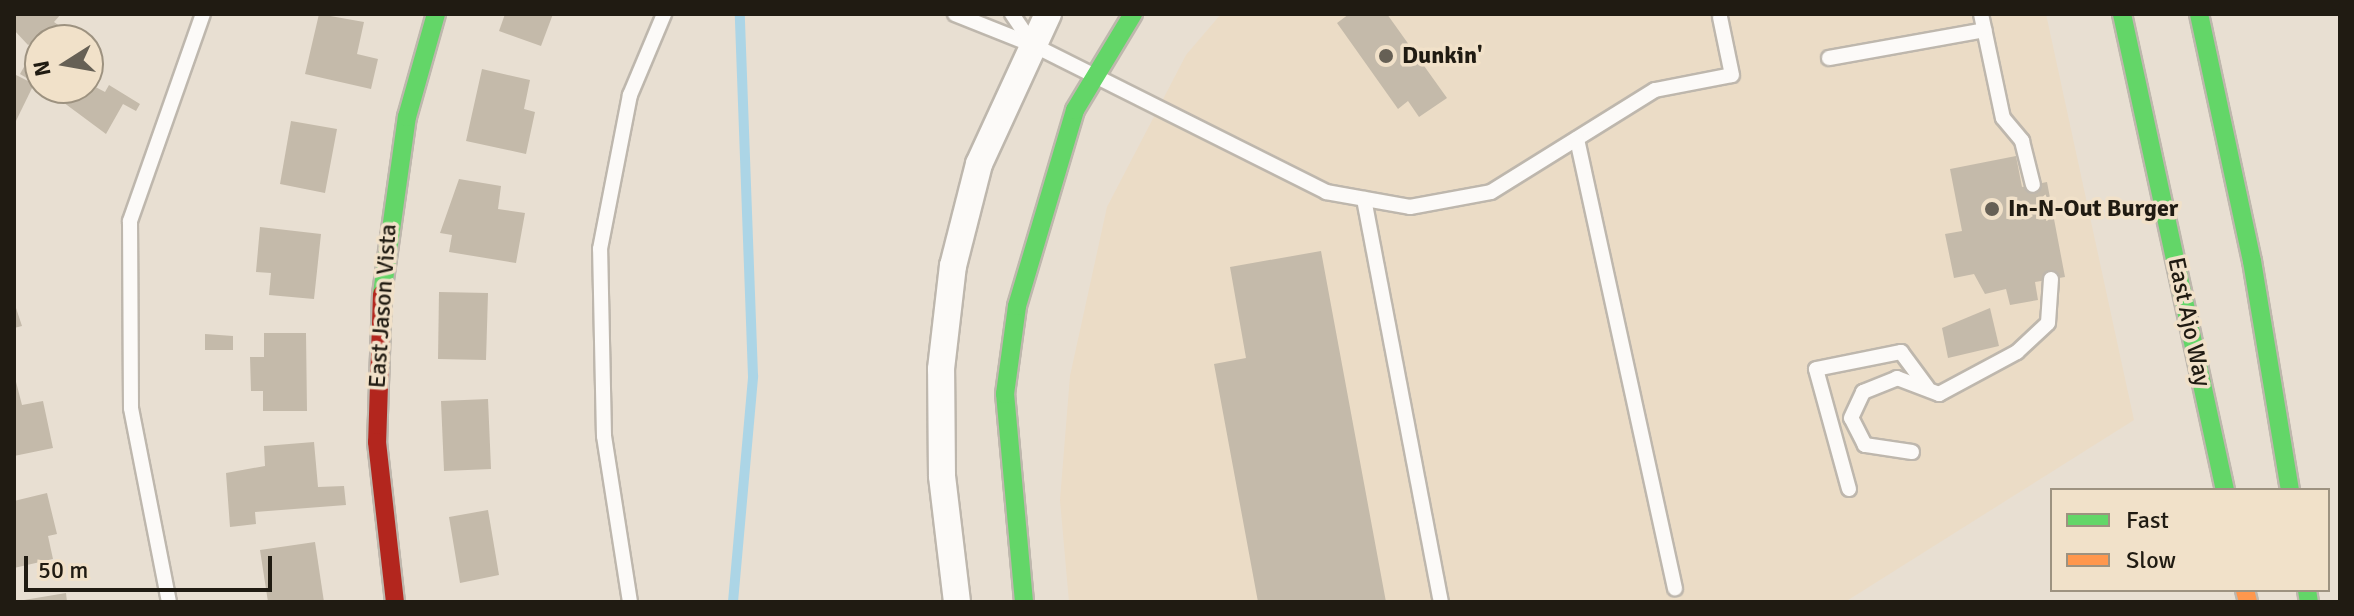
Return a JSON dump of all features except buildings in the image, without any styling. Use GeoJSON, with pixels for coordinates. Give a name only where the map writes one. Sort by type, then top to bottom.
{"type":"FeatureCollection","features":[{"type":"Feature","properties":{"kind":"street","name":"East Jason Vista"},"geometry":{"type":"LineString","coordinates":[[395,602],[377,442],[383,261],[407,117],[436,14]]}},
{"type":"Feature","properties":{"kind":"street"},"geometry":{"type":"LineString","coordinates":[[957,602],[942,476],[941,369],[953,266],[979,164],[1048,14]]}},
{"type":"Feature","properties":{"kind":"street"},"geometry":{"type":"LineString","coordinates":[[1024,602],[1005,394],[1015,321],[1048,184],[1095,75],[1133,14]]}},
{"type":"Feature","properties":{"kind":"street","name":"East Ajo Way"},"geometry":{"type":"LineString","coordinates":[[2122,14],[2225,488]]}},
{"type":"Feature","properties":{"kind":"street"},"geometry":{"type":"LineString","coordinates":[[2199,14],[2252,261],[2290,488]]}},
{"type":"Feature","properties":{"kind":"lane"},"geometry":{"type":"LineString","coordinates":[[169,602],[131,408],[130,221],[203,14]]}},
{"type":"Feature","properties":{"kind":"lane"},"geometry":{"type":"LineString","coordinates":[[630,602],[604,436],[600,249],[630,95],[664,14]]}},
{"type":"Feature","properties":{"kind":"lane"},"geometry":{"type":"LineString","coordinates":[[955,14],[1033,45],[1326,192],[1410,207],[1491,192],[1655,90],[1732,75],[1720,17]]}},
{"type":"Feature","properties":{"kind":"lane"},"geometry":{"type":"LineString","coordinates":[[1012,14],[1033,45]]}},
{"type":"Feature","properties":{"kind":"lane"},"geometry":{"type":"LineString","coordinates":[[1981,14],[2003,118],[2022,141],[2033,185]]}},
{"type":"Feature","properties":{"kind":"lane"},"geometry":{"type":"LineString","coordinates":[[1829,58],[1984,30]]}},
{"type":"Feature","properties":{"kind":"lane"},"geometry":{"type":"LineString","coordinates":[[1577,139],[1675,588]]}},
{"type":"Feature","properties":{"kind":"lane"},"geometry":{"type":"LineString","coordinates":[[1364,199],[1441,602]]}},
{"type":"Feature","properties":{"kind":"lane"},"geometry":{"type":"LineString","coordinates":[[1912,452],[1865,445],[1854,432],[1855,404],[1888,378],[1931,391],[1959,386],[2017,352],[2048,323],[2051,279]]}},
{"type":"Feature","properties":{"kind":"lane"},"geometry":{"type":"LineString","coordinates":[[1849,489],[1816,369],[1901,352],[1931,391]]}},
{"type":"Feature","properties":{"kind":"shaded area"},"geometry":{"type":"Polygon","coordinates":[[[1221,14],[2046,14],[2134,420],[1845,602],[1069,602],[1060,500],[1070,376],[1107,207],[1186,55],[1221,14]]]}},
{"type":"Feature","properties":{"kind":"waterway"},"geometry":{"type":"LineString","coordinates":[[733,602],[753,376],[740,14]]}},
{"type":"Feature","properties":{"kind":"traffic: fast"},"geometry":{"type":"LineString","coordinates":[[382,294],[407,117],[436,14]]}},
{"type":"Feature","properties":{"kind":"traffic: fast"},"geometry":{"type":"LineString","coordinates":[[1024,602],[1005,394],[1017,306],[1075,110],[1133,14]]}},
{"type":"Feature","properties":{"kind":"traffic: fast"},"geometry":{"type":"LineString","coordinates":[[2122,14],[2225,488]]}},
{"type":"Feature","properties":{"kind":"traffic: fast"},"geometry":{"type":"LineString","coordinates":[[2199,14],[2252,261],[2290,488]]}},
{"type":"Feature","properties":{"kind":"traffic: fast"},"geometry":{"type":"LineString","coordinates":[[2307,592],[2309,602]]}},
{"type":"Feature","properties":{"kind":"traffic: slow"},"geometry":{"type":"LineString","coordinates":[[2246,592],[2248,602]]}},
{"type":"Feature","properties":{"kind":"traffic: jam"},"geometry":{"type":"LineString","coordinates":[[382,294],[377,442],[395,602]]}},
{"type":"Feature","properties":{"kind":"place","name":"Dunkin'"},"geometry":{"type":"Point","coordinates":[1386,56]}},
{"type":"Feature","properties":{"kind":"place","name":"In-N-Out Burger"},"geometry":{"type":"Point","coordinates":[1992,209]}}]}
